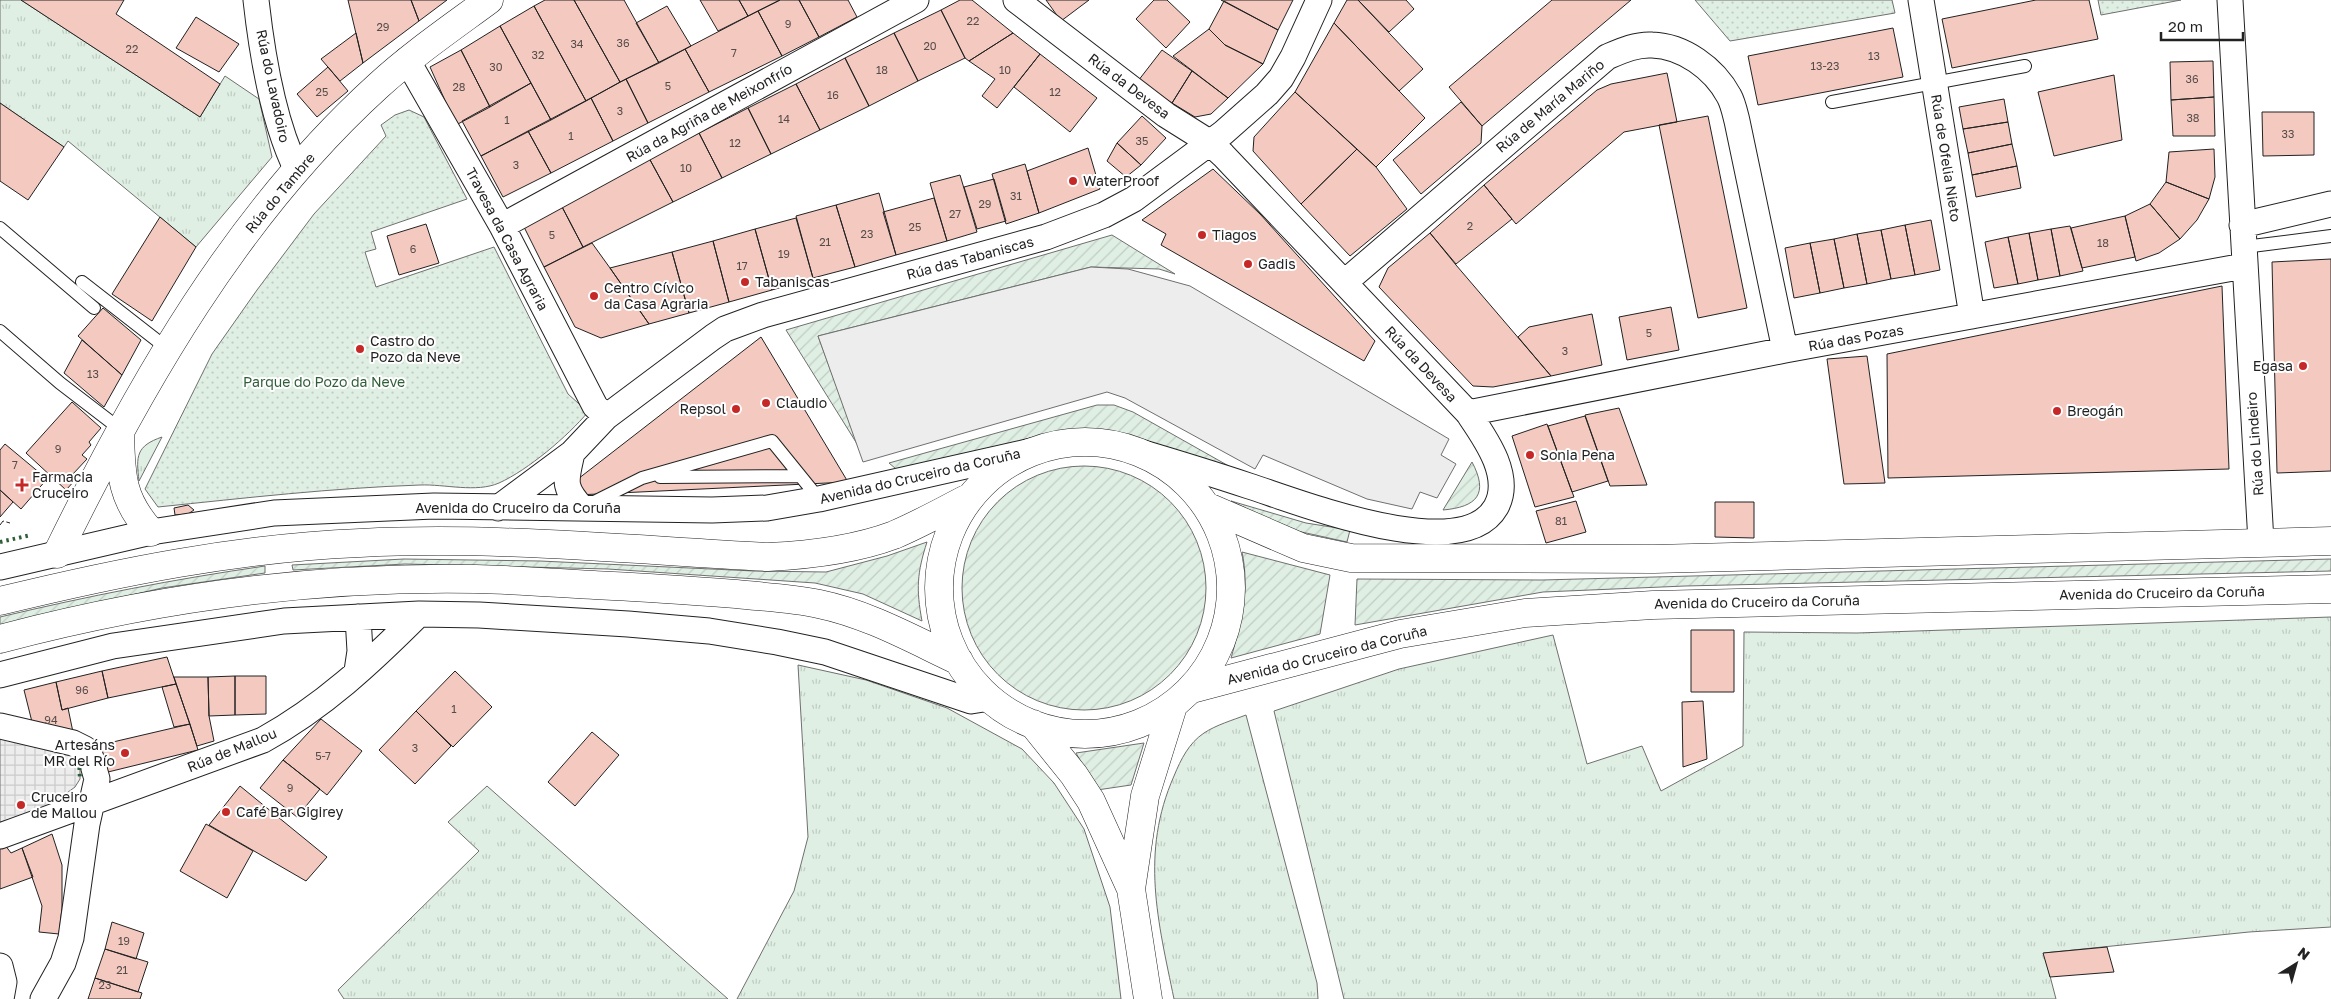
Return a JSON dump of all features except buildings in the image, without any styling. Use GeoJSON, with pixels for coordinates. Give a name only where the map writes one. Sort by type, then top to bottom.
{"type":"FeatureCollection","features":[{"type":"Feature","properties":{"kind":"main road","name":"Rúa do Tambre"},"geometry":{"type":"LineString","coordinates":[[57,554],[120,429],[216,272],[297,170],[357,106],[407,60],[488,0]]}},
{"type":"Feature","properties":{"kind":"main road"},"geometry":{"type":"LineString","coordinates":[[120,429],[120,470],[125,494],[136,515],[150,532]]}},
{"type":"Feature","properties":{"kind":"main road"},"geometry":{"type":"LineString","coordinates":[[1131,889],[1145,796],[1182,697],[1218,651],[1228,623],[1231,601],[1228,553],[1220,530],[1206,506],[1183,479],[1166,466],[1140,452],[1115,445],[1079,442],[1036,450],[994,473],[970,497],[958,515],[944,549],[940,571],[940,603],[945,628],[959,661],[966,672],[990,698],[1010,713],[1032,724],[1072,734],[1115,731],[1148,720],[1182,697]]}},
{"type":"Feature","properties":{"kind":"main road"},"geometry":{"type":"LineString","coordinates":[[0,601],[113,574],[186,561],[277,549],[360,542],[483,542],[768,557],[800,555],[868,543],[893,535],[970,497]]}},
{"type":"Feature","properties":{"kind":"main road"},"geometry":{"type":"LineString","coordinates":[[1206,506],[1303,548],[1351,558],[1654,559],[2331,541]]}},
{"type":"Feature","properties":{"kind":"main road"},"geometry":{"type":"LineString","coordinates":[[0,639],[99,615],[163,603],[281,587],[331,583],[475,579],[663,588],[779,598],[819,604],[865,617],[959,661]]}},
{"type":"Feature","properties":{"kind":"main road","name":"Avenida do Cruceiro da Coruña"},"geometry":{"type":"LineString","coordinates":[[1182,697],[1400,634],[1525,613],[1653,605],[2331,588]]}},
{"type":"Feature","properties":{"kind":"main road"},"geometry":{"type":"LineString","coordinates":[[1032,724],[1074,775],[1091,802],[1131,889],[1148,997]]}},
{"type":"Feature","properties":{"kind":"street","name":"Rúa do Lavadoiro"},"geometry":{"type":"LineString","coordinates":[[256,0],[262,48],[286,149],[297,170]]}},
{"type":"Feature","properties":{"kind":"street","name":"Rúa da Agriña de Meixonfrío"},"geometry":{"type":"LineString","coordinates":[[502,226],[916,0]]}},
{"type":"Feature","properties":{"kind":"street","name":"Rúa da Devesa"},"geometry":{"type":"LineString","coordinates":[[1016,0],[1166,115],[1209,142],[1468,413],[1494,455],[1502,488],[1498,504],[1488,518],[1474,527],[1462,530],[1423,531],[1361,521],[1140,452]]}},
{"type":"Feature","properties":{"kind":"street","name":"Rúa das Tabaniscas"},"geometry":{"type":"LineString","coordinates":[[498,508],[572,453],[606,417],[725,329],[763,315],[1046,237],[1076,227],[1134,198],[1158,183],[1245,115],[1281,78],[1319,0]]}},
{"type":"Feature","properties":{"kind":"street","name":"Rúa de Ofelia Nieto"},"geometry":{"type":"LineString","coordinates":[[1921,0],[1972,316]]}},
{"type":"Feature","properties":{"kind":"street","name":"Rúa do Lindeiro"},"geometry":{"type":"LineString","coordinates":[[2230,0],[2261,542]]}},
{"type":"Feature","properties":{"kind":"street","name":"Rúa de María Mariño"},"geometry":{"type":"LineString","coordinates":[[1344,282],[1607,57],[1627,48],[1651,44],[1675,49],[1698,61],[1717,77],[1730,97],[1737,121],[1785,350]]}},
{"type":"Feature","properties":{"kind":"street","name":"Travesa da Casa Agraria"},"geometry":{"type":"LineString","coordinates":[[407,60],[502,226],[590,397],[606,417]]}},
{"type":"Feature","properties":{"kind":"street"},"geometry":{"type":"LineString","coordinates":[[2243,246],[2331,204]]}},
{"type":"Feature","properties":{"kind":"street","name":"Rúa das Pozas"},"geometry":{"type":"LineString","coordinates":[[1468,413],[1785,350],[1972,316],[2243,246]]}},
{"type":"Feature","properties":{"kind":"street","name":"Avenida do Cruceiro da Coruña"},"geometry":{"type":"LineString","coordinates":[[0,567],[150,532],[274,513],[434,506],[498,508],[767,508],[819,499],[1036,450]]}},
{"type":"Feature","properties":{"kind":"street"},"geometry":{"type":"LineString","coordinates":[[572,453],[567,476],[569,493],[582,508]]}},
{"type":"Feature","properties":{"kind":"street"},"geometry":{"type":"LineString","coordinates":[[0,675],[113,646],[284,621],[419,614],[478,614],[709,631],[825,652],[971,702],[990,698]]}},
{"type":"Feature","properties":{"kind":"street","name":"Rúa de Mallou"},"geometry":{"type":"LineString","coordinates":[[0,836],[263,740],[296,722],[323,702],[419,614]]}},
{"type":"Feature","properties":{"kind":"street"},"geometry":{"type":"LineString","coordinates":[[357,671],[360,645],[358,617]]}},
{"type":"Feature","properties":{"kind":"street"},"geometry":{"type":"LineString","coordinates":[[0,726],[73,743],[85,749],[91,758],[97,780],[92,801],[71,938],[63,963],[43,999]]}},
{"type":"Feature","properties":{"kind":"street"},"geometry":{"type":"LineString","coordinates":[[0,966],[4,982],[1,999]]}},
{"type":"Feature","properties":{"kind":"lane"},"geometry":{"type":"LineString","coordinates":[[1832,102],[2025,66]]}},
{"type":"Feature","properties":{"kind":"lane"},"geometry":{"type":"LineString","coordinates":[[0,228],[94,308]]}},
{"type":"Feature","properties":{"kind":"lane"},"geometry":{"type":"LineString","coordinates":[[2243,246],[2331,236]]}},
{"type":"Feature","properties":{"kind":"lane"},"geometry":{"type":"LineString","coordinates":[[82,282],[168,349]]}},
{"type":"Feature","properties":{"kind":"lane"},"geometry":{"type":"LineString","coordinates":[[0,331],[60,383],[120,429]]}},
{"type":"Feature","properties":{"kind":"lane"},"geometry":{"type":"LineString","coordinates":[[582,508],[642,478],[772,442],[819,499]]}},
{"type":"Feature","properties":{"kind":"lane"},"geometry":{"type":"LineString","coordinates":[[642,478],[800,476]]}},
{"type":"Feature","properties":{"kind":"green space"},"geometry":{"type":"Polygon","coordinates":[[[0,0],[21,0],[200,117],[225,76],[259,99],[272,157],[196,247],[68,141],[64,147],[0,103],[0,0]]]}},
{"type":"Feature","properties":{"kind":"green space"},"geometry":{"type":"Polygon","coordinates":[[[1695,0],[1892,0],[1895,13],[1730,41],[1695,0]]]}},
{"type":"Feature","properties":{"kind":"green space"},"geometry":{"type":"Polygon","coordinates":[[[2098,0],[2181,0],[2101,15],[2098,0]]]}},
{"type":"Feature","properties":{"kind":"green space","name":"Parque do Pozo da Neve"},"geometry":{"type":"Polygon","coordinates":[[[409,110],[424,117],[467,199],[371,232],[376,249],[365,252],[376,287],[494,247],[568,394],[588,412],[559,442],[535,461],[510,477],[490,486],[470,488],[420,485],[354,488],[158,507],[145,489],[212,354],[314,214],[386,136],[381,125],[395,115],[409,110]]]}},
{"type":"Feature","properties":{"kind":"green space"},"geometry":{"type":"Polygon","coordinates":[[[1112,235],[1175,274],[1159,269],[1091,267],[818,336],[859,447],[786,330],[1112,235]]]}},
{"type":"Feature","properties":{"kind":"green space"},"geometry":{"type":"Polygon","coordinates":[[[1097,405],[1114,405],[1133,412],[1250,478],[1126,434],[1073,431],[902,474],[889,463],[1097,405]]]}},
{"type":"Feature","properties":{"kind":"green space"},"geometry":{"type":"Polygon","coordinates":[[[162,437],[139,481],[138,458],[140,453],[147,444],[162,437]]]}},
{"type":"Feature","properties":{"kind":"green space"},"geometry":{"type":"Polygon","coordinates":[[[1472,462],[1479,483],[1477,497],[1464,506],[1443,510],[1472,462]]]}},
{"type":"Feature","properties":{"kind":"green space"},"geometry":{"type":"Polygon","coordinates":[[[1072,466],[1096,466],[1120,471],[1142,480],[1171,501],[1186,520],[1197,541],[1204,564],[1206,588],[1204,612],[1197,635],[1186,656],[1171,675],[1142,696],[1120,705],[1096,710],[1072,710],[1048,705],[1026,696],[1006,683],[989,666],[976,646],[967,624],[962,600],[962,576],[967,552],[976,530],[989,510],[1006,493],[1026,480],[1048,471],[1072,466]]]}},
{"type":"Feature","properties":{"kind":"green space"},"geometry":{"type":"Polygon","coordinates":[[[1231,501],[1306,523],[1350,530],[1347,542],[1288,529],[1231,501]]]}},
{"type":"Feature","properties":{"kind":"green space"},"geometry":{"type":"Polygon","coordinates":[[[927,542],[918,581],[922,621],[863,594],[815,583],[608,569],[405,564],[293,570],[292,565],[404,559],[540,561],[754,571],[826,572],[887,556],[927,542]]]}},
{"type":"Feature","properties":{"kind":"green space"},"geometry":{"type":"Polygon","coordinates":[[[1242,552],[1330,575],[1320,634],[1231,658],[1241,619],[1245,593],[1242,552]]]}},
{"type":"Feature","properties":{"kind":"green space"},"geometry":{"type":"Polygon","coordinates":[[[2331,559],[2331,571],[1685,586],[1543,592],[1355,625],[1357,579],[1542,580],[2331,559]]]}},
{"type":"Feature","properties":{"kind":"green space"},"geometry":{"type":"Polygon","coordinates":[[[265,566],[265,573],[162,588],[0,625],[0,617],[33,609],[165,582],[265,566]]]}},
{"type":"Feature","properties":{"kind":"green space"},"geometry":{"type":"Polygon","coordinates":[[[2331,617],[2331,927],[2249,932],[2044,953],[2056,999],[1344,999],[1274,711],[1399,669],[1553,635],[1587,764],[1642,746],[1661,791],[1743,746],[1744,632],[1857,633],[2331,617]]]}},
{"type":"Feature","properties":{"kind":"green space"},"geometry":{"type":"Polygon","coordinates":[[[798,665],[866,680],[947,708],[1022,749],[1054,783],[1084,829],[1110,907],[1121,999],[737,999],[794,891],[808,837],[798,665]]]}},
{"type":"Feature","properties":{"kind":"green space"},"geometry":{"type":"Polygon","coordinates":[[[1246,715],[1317,983],[1318,999],[1174,999],[1162,942],[1155,887],[1157,832],[1164,804],[1174,776],[1186,752],[1194,742],[1204,733],[1246,715]]]}},
{"type":"Feature","properties":{"kind":"green space"},"geometry":{"type":"Polygon","coordinates":[[[1144,743],[1131,785],[1097,790],[1076,753],[1144,743]]]}},
{"type":"Feature","properties":{"kind":"green space"},"geometry":{"type":"Polygon","coordinates":[[[487,786],[728,999],[344,999],[338,990],[479,851],[448,822],[487,786]]]}},
{"type":"Feature","properties":{"kind":"shaded area"},"geometry":{"type":"Polygon","coordinates":[[[1091,267],[1128,269],[1190,286],[1449,439],[1441,455],[1456,464],[1437,498],[1420,492],[1412,509],[1367,499],[1263,455],[1255,469],[1125,398],[1107,392],[863,462],[818,336],[1091,267]]]}},
{"type":"Feature","properties":{"kind":"shaded area"},"geometry":{"type":"Polygon","coordinates":[[[0,738],[75,755],[80,762],[80,779],[75,787],[45,809],[0,822],[0,738]]]}},
{"type":"Feature","properties":{"kind":"hedge"},"geometry":{"type":"LineString","coordinates":[[0,542],[31,535]]}},
{"type":"Feature","properties":{"kind":"hedge"},"geometry":{"type":"LineString","coordinates":[[79,761],[80,779]]}},
{"type":"Feature","properties":{"kind":"fence"},"geometry":{"type":"LineString","coordinates":[[0,525],[3,521],[10,523]]}},
{"type":"Feature","properties":{"kind":"place","name":"WaterProof"},"geometry":{"type":"Point","coordinates":[1073,181]}},
{"type":"Feature","properties":{"kind":"place","name":"Tiagos"},"geometry":{"type":"Point","coordinates":[1202,235]}},
{"type":"Feature","properties":{"kind":"place","name":"Gadis"},"geometry":{"type":"Point","coordinates":[1248,264]}},
{"type":"Feature","properties":{"kind":"place","name":"Tabaniscas"},"geometry":{"type":"Point","coordinates":[745,282]}},
{"type":"Feature","properties":{"kind":"place","name":"Centro Cívico da Casa Agraria"},"geometry":{"type":"Point","coordinates":[594,296]}},
{"type":"Feature","properties":{"kind":"place","name":"Castro do Pozo da Neve"},"geometry":{"type":"Point","coordinates":[360,349]}},
{"type":"Feature","properties":{"kind":"place","name":"Egasa"},"geometry":{"type":"Point","coordinates":[2303,366]}},
{"type":"Feature","properties":{"kind":"place","name":"Claudio"},"geometry":{"type":"Point","coordinates":[766,403]}},
{"type":"Feature","properties":{"kind":"place","name":"Repsol"},"geometry":{"type":"Point","coordinates":[736,409]}},
{"type":"Feature","properties":{"kind":"place","name":"Breogán"},"geometry":{"type":"Point","coordinates":[2057,411]}},
{"type":"Feature","properties":{"kind":"place","name":"Sonia Pena"},"geometry":{"type":"Point","coordinates":[1530,455]}},
{"type":"Feature","properties":{"kind":"place","name":"Farmacia Cruceiro"},"geometry":{"type":"Point","coordinates":[22,485]}},
{"type":"Feature","properties":{"kind":"place","name":"Artesáns MR del Río"},"geometry":{"type":"Point","coordinates":[125,753]}},
{"type":"Feature","properties":{"kind":"place","name":"Cruceiro de Mallou"},"geometry":{"type":"Point","coordinates":[21,805]}},
{"type":"Feature","properties":{"kind":"place","name":"Café Bar Gigirey"},"geometry":{"type":"Point","coordinates":[226,812]}}]}
